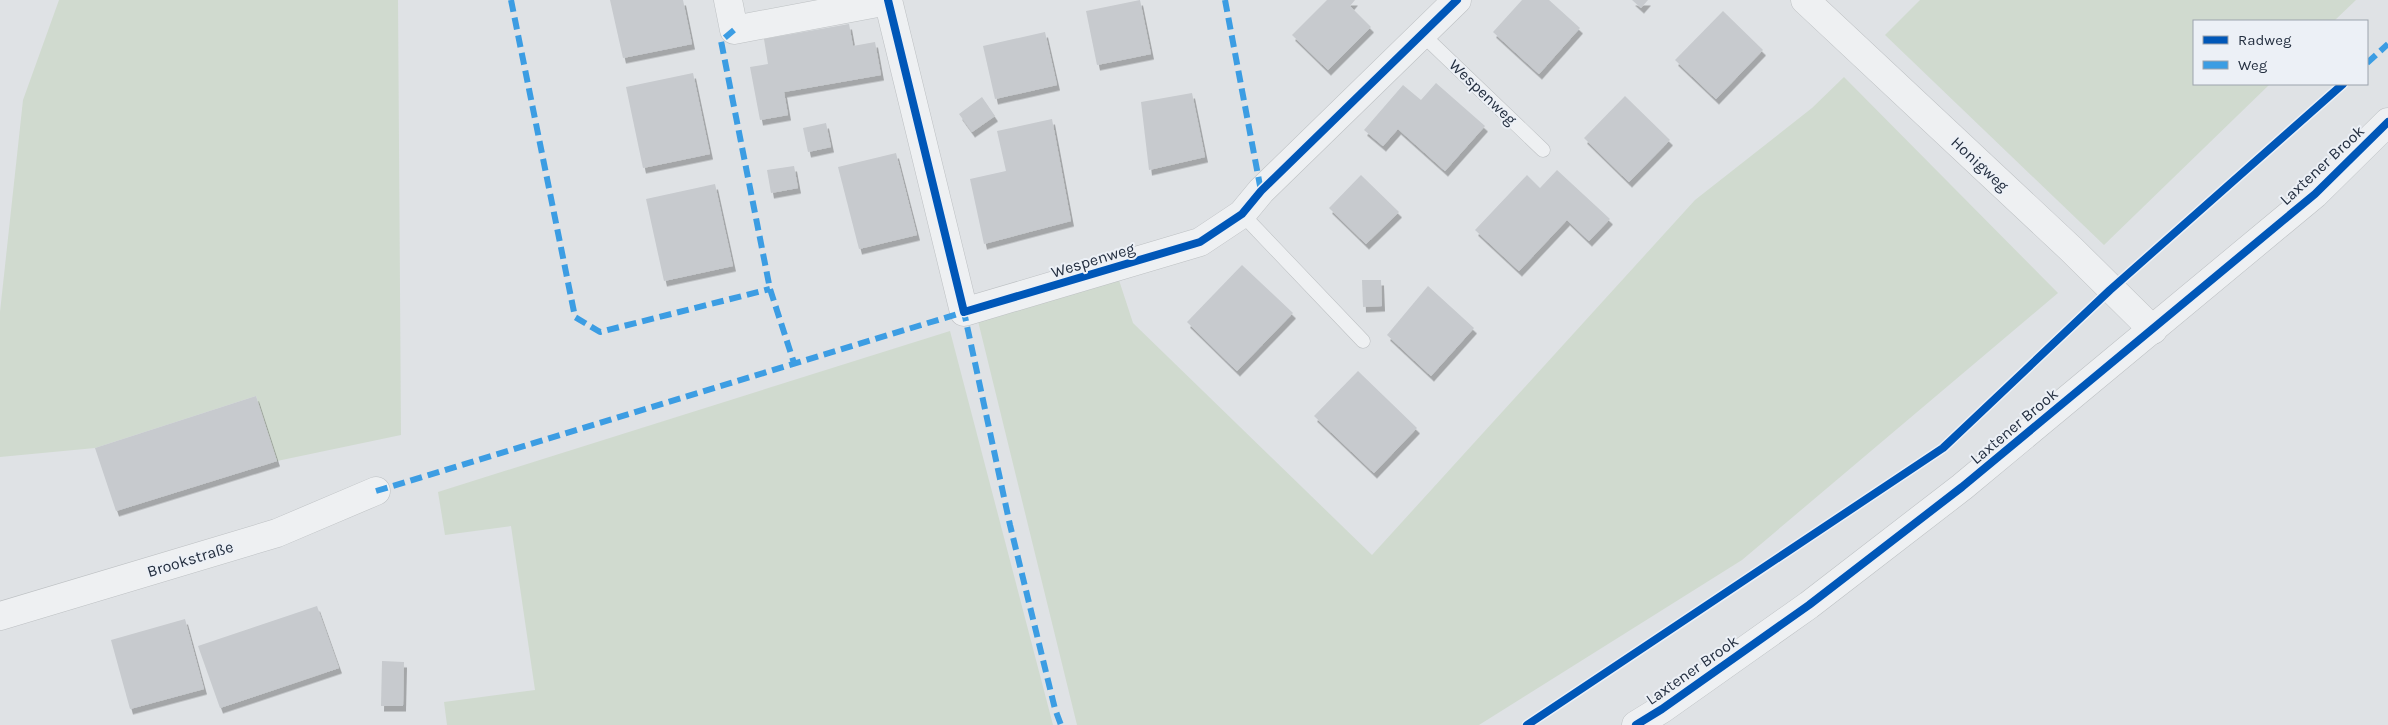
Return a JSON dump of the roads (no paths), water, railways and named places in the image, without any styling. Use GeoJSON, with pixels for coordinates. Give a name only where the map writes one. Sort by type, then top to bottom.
{"type":"FeatureCollection","features":[{"type":"Feature","properties":{"kind":"street","name":"Wespenweg"},"geometry":{"type":"LineString","coordinates":[[728,0],[734,30],[888,1],[964,312],[1200,242],[1242,214],[1261,191],[1457,0]]}},
{"type":"Feature","properties":{"kind":"street","name":"Honigweg"},"geometry":{"type":"LineString","coordinates":[[1805,0],[2071,249],[2153,330]]}},
{"type":"Feature","properties":{"kind":"street","name":"Laxtener Brook"},"geometry":{"type":"LineString","coordinates":[[1636,725],[1662,709],[1809,605],[1962,487],[2315,194],[2388,122]]}},
{"type":"Feature","properties":{"kind":"street","name":"Brookstraße"},"geometry":{"type":"LineString","coordinates":[[0,616],[277,533],[376,491]]}},
{"type":"Feature","properties":{"kind":"lane","name":"Wespenweg"},"geometry":{"type":"LineString","coordinates":[[1423,35],[1543,150]]}},
{"type":"Feature","properties":{"kind":"lane"},"geometry":{"type":"LineString","coordinates":[[1242,214],[1362,340]]}}]}
